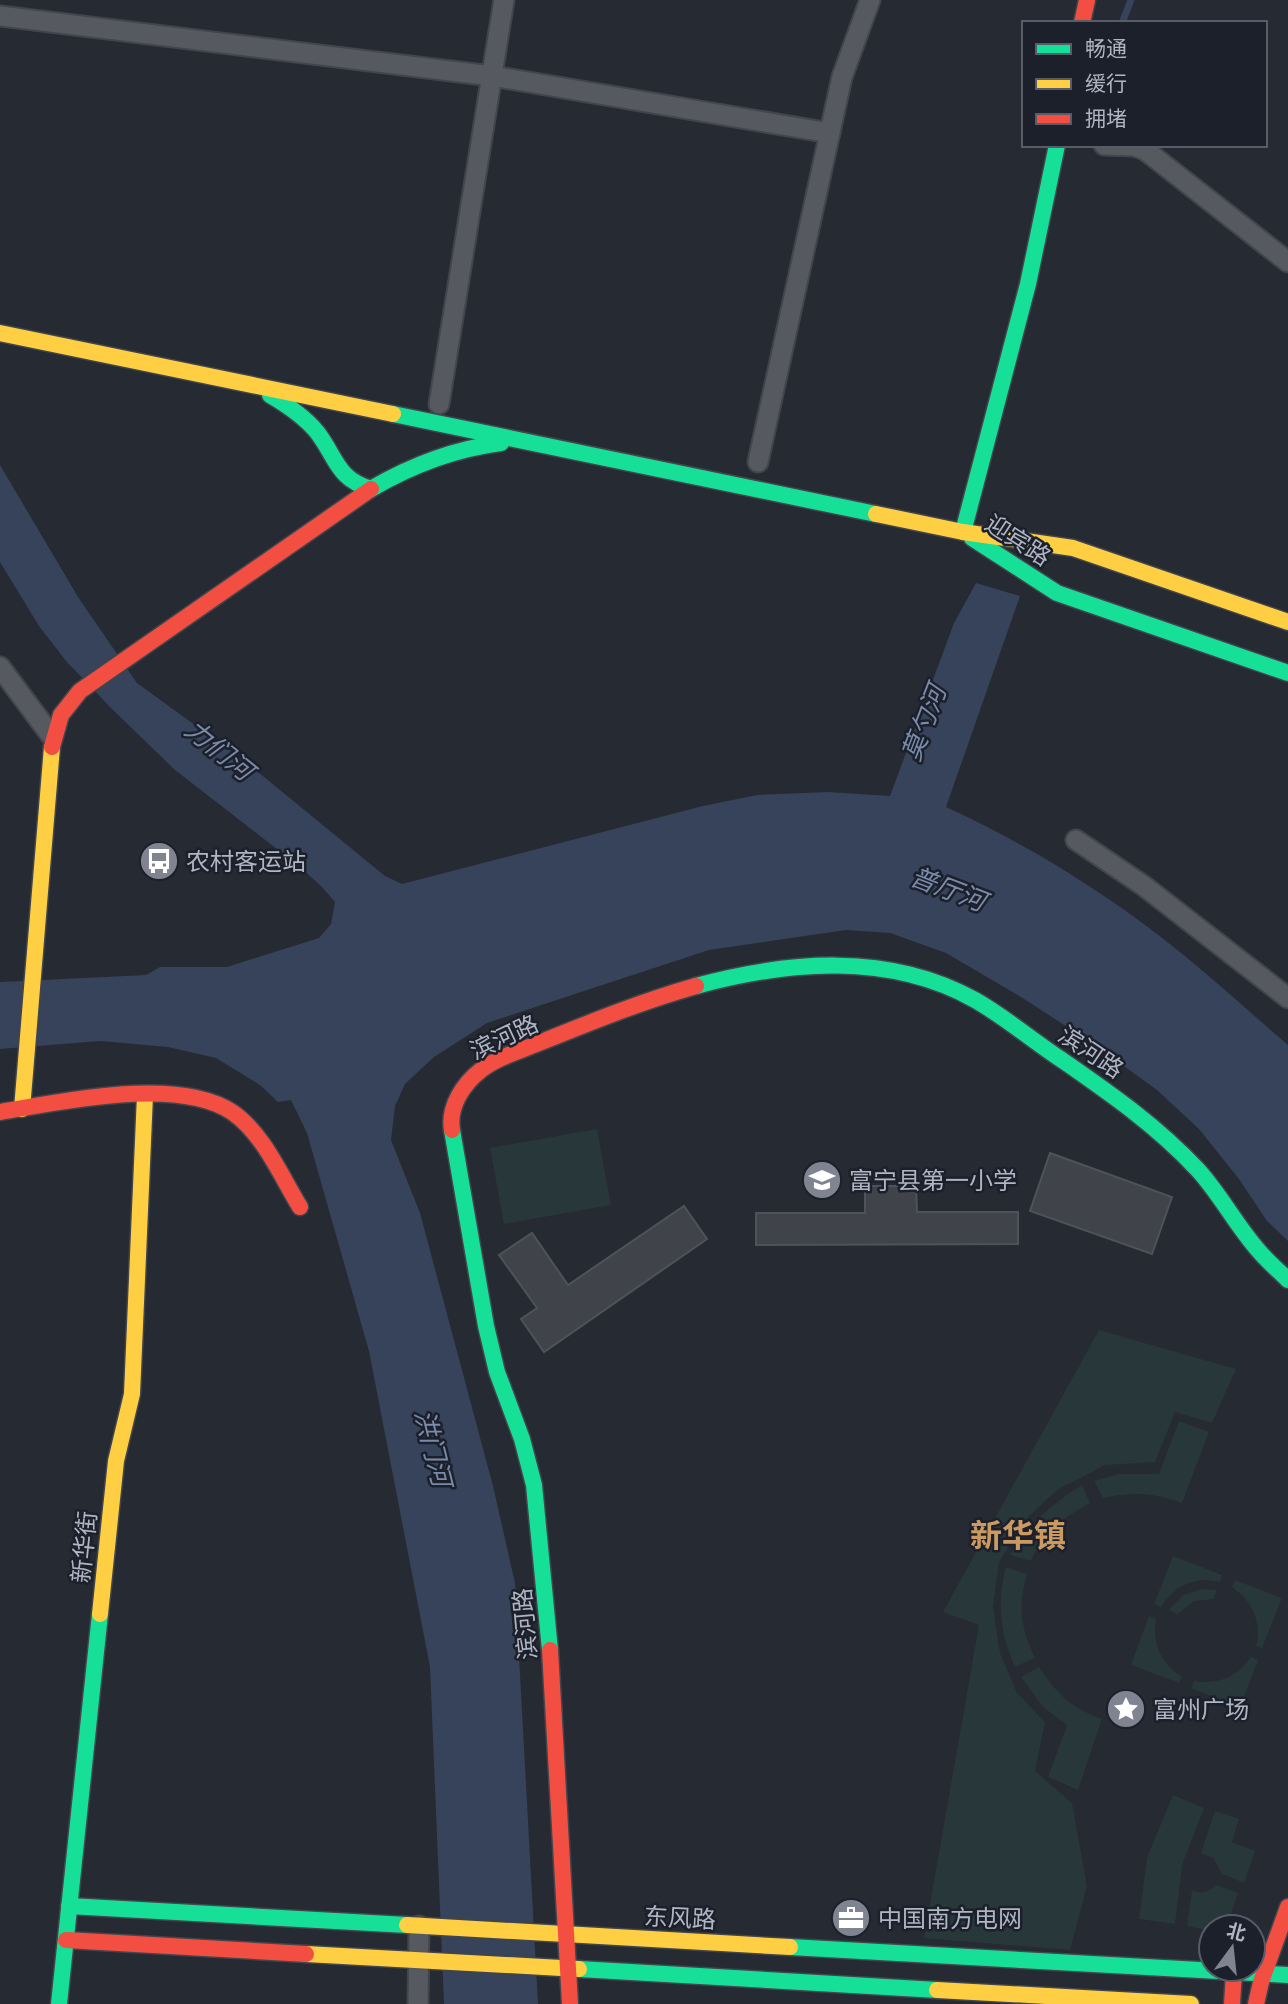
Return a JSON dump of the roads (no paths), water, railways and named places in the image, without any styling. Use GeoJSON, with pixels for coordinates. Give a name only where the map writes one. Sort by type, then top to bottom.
{"type":"FeatureCollection","features":[{"type":"Feature","properties":{"kind":"main road"},"geometry":{"type":"LineString","coordinates":[[1083,21],[1087,0]]}},
{"type":"Feature","properties":{"kind":"main road"},"geometry":{"type":"LineString","coordinates":[[0,333],[963,532],[1023,305],[1057,147]]}},
{"type":"Feature","properties":{"kind":"main road"},"geometry":{"type":"LineString","coordinates":[[242,384],[273,397],[299,414],[320,436],[338,471],[348,480],[371,489]]}},
{"type":"Feature","properties":{"kind":"main road"},"geometry":{"type":"LineString","coordinates":[[328,518],[339,491],[338,475],[329,448],[330,436],[342,414],[352,406]]}},
{"type":"Feature","properties":{"kind":"main road"},"geometry":{"type":"LineString","coordinates":[[408,418],[415,429],[416,453]]}},
{"type":"Feature","properties":{"kind":"main road"},"geometry":{"type":"LineString","coordinates":[[22,1109],[52,745],[59,715],[68,702],[371,489],[416,453],[523,441]]}},
{"type":"Feature","properties":{"kind":"main road","name":"迎宾路"},"geometry":{"type":"LineString","coordinates":[[963,532],[1073,548],[1288,622]]}},
{"type":"Feature","properties":{"kind":"main road","name":"迎宾路"},"geometry":{"type":"LineString","coordinates":[[963,532],[1057,593],[1288,673]]}},
{"type":"Feature","properties":{"kind":"main road","name":"滨河路"},"geometry":{"type":"LineString","coordinates":[[570,2004],[553,1684],[534,1485],[522,1439],[497,1372],[451,1124],[459,1092],[474,1074],[492,1062],[618,1012],[713,980],[799,967],[843,965],[910,972],[954,988],[974,1000],[1146,1118],[1188,1157],[1258,1250],[1288,1280]]}},
{"type":"Feature","properties":{"kind":"main road","name":"新华街"},"geometry":{"type":"LineString","coordinates":[[59,2004],[116,1461],[132,1394],[145,1095]]}},
{"type":"Feature","properties":{"kind":"main road"},"geometry":{"type":"LineString","coordinates":[[0,1112],[110,1097],[197,1097],[231,1111],[261,1145],[300,1207]]}},
{"type":"Feature","properties":{"kind":"main road","name":"东风路"},"geometry":{"type":"LineString","coordinates":[[69,1906],[1197,1970]]}},
{"type":"Feature","properties":{"kind":"main road"},"geometry":{"type":"LineString","coordinates":[[1267,1966],[1288,1907]]}},
{"type":"Feature","properties":{"kind":"main road"},"geometry":{"type":"LineString","coordinates":[[66,1940],[568,1969],[948,1997],[1191,2004]]}},
{"type":"Feature","properties":{"kind":"main road","name":"东风路"},"geometry":{"type":"LineString","coordinates":[[1267,1974],[1288,1975]]}},
{"type":"Feature","properties":{"kind":"main road"},"geometry":{"type":"LineString","coordinates":[[1232,2004],[1233,1983]]}},
{"type":"Feature","properties":{"kind":"main road"},"geometry":{"type":"LineString","coordinates":[[1256,2004],[1262,1983]]}},
{"type":"Feature","properties":{"kind":"street"},"geometry":{"type":"LineString","coordinates":[[439,404],[504,0]]}},
{"type":"Feature","properties":{"kind":"street"},"geometry":{"type":"LineString","coordinates":[[758,462],[842,77],[870,0]]}},
{"type":"Feature","properties":{"kind":"street"},"geometry":{"type":"LineString","coordinates":[[0,16],[492,76],[830,133]]}},
{"type":"Feature","properties":{"kind":"street"},"geometry":{"type":"LineString","coordinates":[[1137,147],[1145,150],[1288,262]]}},
{"type":"Feature","properties":{"kind":"street"},"geometry":{"type":"LineString","coordinates":[[0,667],[50,734]]}},
{"type":"Feature","properties":{"kind":"street"},"geometry":{"type":"LineString","coordinates":[[1076,840],[1154,894],[1288,998]]}},
{"type":"Feature","properties":{"kind":"street"},"geometry":{"type":"LineString","coordinates":[[418,2004],[419,1926]]}},
{"type":"Feature","properties":{"kind":"water"},"geometry":{"type":"Polygon","coordinates":[[[0,465],[78,597],[137,683],[247,763],[385,876],[402,884],[703,806],[757,795],[828,792],[890,796],[954,623],[976,583],[1020,596],[946,807],[1030,850],[1136,918],[1288,1045],[1288,1241],[1267,1221],[1239,1179],[1199,1129],[1157,1090],[1095,1045],[1021,997],[946,953],[890,933],[846,930],[709,950],[487,1023],[434,1057],[405,1084],[395,1106],[391,1140],[420,1213],[493,1486],[515,1583],[538,2004],[444,2004],[430,1667],[369,1351],[307,1133],[291,1100],[278,1102],[260,1085],[216,1058],[168,1047],[100,1041],[0,1049],[0,982],[146,975],[160,967],[227,967],[319,938],[331,924],[335,902],[300,867],[175,770],[66,661],[39,626],[0,562],[0,465]]]}},
{"type":"Feature","properties":{"kind":"waterway","name":"莫勺河"},"geometry":{"type":"LineString","coordinates":[[1123,21],[1131,0]]}},
{"type":"Feature","properties":{"kind":"place","name":"农村客运站"},"geometry":{"type":"Point","coordinates":[159,861]}},
{"type":"Feature","properties":{"kind":"place","name":"富宁县第一小学"},"geometry":{"type":"Point","coordinates":[822,1180]}},
{"type":"Feature","properties":{"kind":"place","name":"富州广场"},"geometry":{"type":"Point","coordinates":[1126,1709]}},
{"type":"Feature","properties":{"kind":"place","name":"中国南方电网"},"geometry":{"type":"Point","coordinates":[851,1918]}},
{"type":"Feature","properties":{"kind":"district","name":"新华镇"},"geometry":{"type":"Point","coordinates":[1018,1535]}},
{"type":"Feature","properties":{"kind":"water label","name":"力们河"},"geometry":{"type":"Point","coordinates":[219,750]}},
{"type":"Feature","properties":{"kind":"water label","name":"普厅河"},"geometry":{"type":"Point","coordinates":[948,889]}},
{"type":"Feature","properties":{"kind":"water label","name":"洪门河"},"geometry":{"type":"Point","coordinates":[433,1448]}}]}
